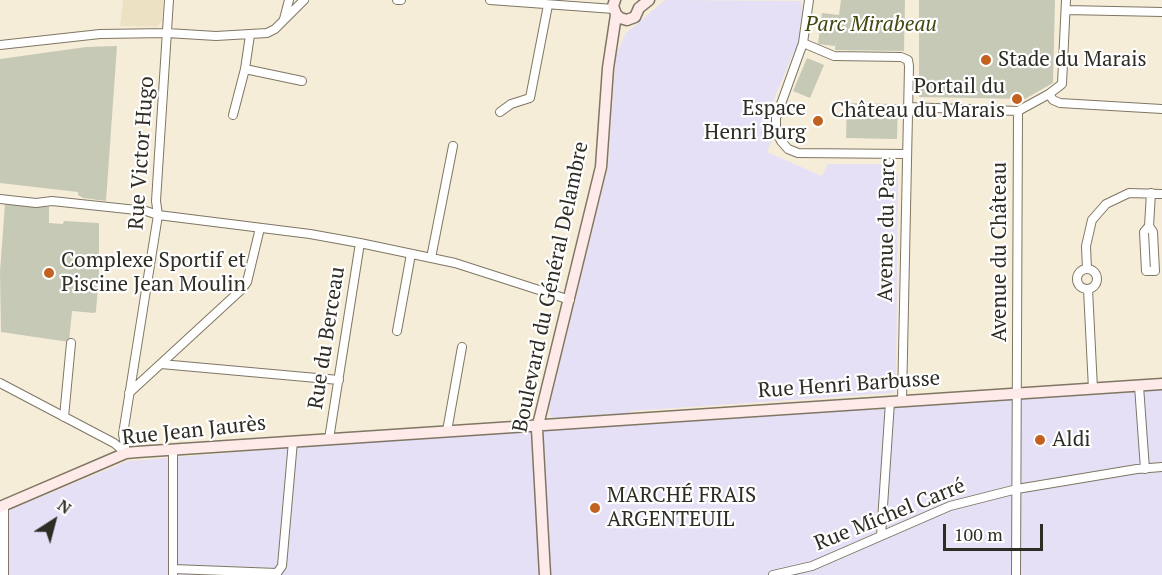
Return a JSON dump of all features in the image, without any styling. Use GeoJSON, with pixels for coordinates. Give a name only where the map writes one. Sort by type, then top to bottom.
{"type":"FeatureCollection","features":[{"type":"Feature","properties":{"kind":"street","name":"Rue Victor Hugo"},"geometry":{"type":"LineString","coordinates":[[126,453],[123,434],[158,215],[156,201],[169,0]]}},
{"type":"Feature","properties":{"kind":"street"},"geometry":{"type":"LineString","coordinates":[[284,19],[289,0]]}},
{"type":"Feature","properties":{"kind":"street"},"geometry":{"type":"LineString","coordinates":[[0,45],[87,35],[167,33],[216,36],[267,33],[275,29],[304,0]]}},
{"type":"Feature","properties":{"kind":"street"},"geometry":{"type":"LineString","coordinates":[[490,0],[615,8],[627,20]]}},
{"type":"Feature","properties":{"kind":"street","name":"Boulevard du Général Delambre"},"geometry":{"type":"LineString","coordinates":[[612,43],[621,27],[635,16],[638,4],[649,0]]}},
{"type":"Feature","properties":{"kind":"street"},"geometry":{"type":"LineString","coordinates":[[809,0],[803,44],[776,118],[776,131],[781,141],[788,149],[798,153],[907,154]]}},
{"type":"Feature","properties":{"kind":"street"},"geometry":{"type":"LineString","coordinates":[[907,107],[1018,111],[1049,94],[1062,84],[1064,78],[1066,0]]}},
{"type":"Feature","properties":{"kind":"street"},"geometry":{"type":"LineString","coordinates":[[500,112],[511,104],[530,98],[548,5]]}},
{"type":"Feature","properties":{"kind":"street","name":"Boulevard du Général Delambre"},"geometry":{"type":"LineString","coordinates":[[545,575],[536,437],[601,167],[615,8]]}},
{"type":"Feature","properties":{"kind":"street"},"geometry":{"type":"LineString","coordinates":[[1066,10],[1162,12]]}},
{"type":"Feature","properties":{"kind":"street"},"geometry":{"type":"LineString","coordinates":[[233,115],[245,69],[250,34]]}},
{"type":"Feature","properties":{"kind":"street","name":"Avenue du Parc"},"geometry":{"type":"LineString","coordinates":[[803,44],[834,56],[901,57],[908,60],[902,401]]}},
{"type":"Feature","properties":{"kind":"street"},"geometry":{"type":"LineString","coordinates":[[245,69],[302,81]]}},
{"type":"Feature","properties":{"kind":"street"},"geometry":{"type":"LineString","coordinates":[[1049,94],[1053,100],[1060,103],[1162,109]]}},
{"type":"Feature","properties":{"kind":"street","name":"Avenue du Château"},"geometry":{"type":"LineString","coordinates":[[1016,575],[1018,111]]}},
{"type":"Feature","properties":{"kind":"street"},"geometry":{"type":"LineString","coordinates":[[431,258],[453,146]]}},
{"type":"Feature","properties":{"kind":"street"},"geometry":{"type":"LineString","coordinates":[[1087,269],[1086,246],[1092,220],[1106,204],[1129,193],[1162,194]]}},
{"type":"Feature","properties":{"kind":"street"},"geometry":{"type":"LineString","coordinates":[[1149,226],[1144,232],[1146,271],[1155,271],[1153,232],[1149,226],[1150,193]]}},
{"type":"Feature","properties":{"kind":"street"},"geometry":{"type":"LineString","coordinates":[[0,199],[146,211],[158,215],[360,243],[455,263],[570,300]]}},
{"type":"Feature","properties":{"kind":"street"},"geometry":{"type":"LineString","coordinates":[[129,393],[242,289],[247,282],[260,228]]}},
{"type":"Feature","properties":{"kind":"street","name":"Rue du Berceau"},"geometry":{"type":"LineString","coordinates":[[329,439],[360,243]]}},
{"type":"Feature","properties":{"kind":"street"},"geometry":{"type":"LineString","coordinates":[[397,331],[411,254]]}},
{"type":"Feature","properties":{"kind":"street"},"geometry":{"type":"LineString","coordinates":[[1087,269],[1095,273],[1097,279],[1093,287],[1088,289],[1080,286],[1077,279],[1079,273],[1087,269]]}},
{"type":"Feature","properties":{"kind":"street"},"geometry":{"type":"LineString","coordinates":[[1088,289],[1093,389]]}},
{"type":"Feature","properties":{"kind":"street"},"geometry":{"type":"LineString","coordinates":[[64,417],[71,343]]}},
{"type":"Feature","properties":{"kind":"street"},"geometry":{"type":"LineString","coordinates":[[447,431],[462,347]]}},
{"type":"Feature","properties":{"kind":"street"},"geometry":{"type":"LineString","coordinates":[[161,364],[339,380]]}},
{"type":"Feature","properties":{"kind":"street"},"geometry":{"type":"LineString","coordinates":[[0,383],[114,443],[126,453]]}},
{"type":"Feature","properties":{"kind":"street","name":"Rue Henri Barbusse"},"geometry":{"type":"LineString","coordinates":[[447,431],[1162,384]]}},
{"type":"Feature","properties":{"kind":"street"},"geometry":{"type":"LineString","coordinates":[[1139,386],[1145,469]]}},
{"type":"Feature","properties":{"kind":"street"},"geometry":{"type":"LineString","coordinates":[[881,536],[890,402]]}},
{"type":"Feature","properties":{"kind":"street","name":"Rue Jean Jaurès"},"geometry":{"type":"LineString","coordinates":[[2,507],[126,453],[447,431]]}},
{"type":"Feature","properties":{"kind":"street"},"geometry":{"type":"LineString","coordinates":[[173,449],[173,572],[277,573],[282,566],[293,441]]}},
{"type":"Feature","properties":{"kind":"street","name":"Rue Michel Carré"},"geometry":{"type":"LineString","coordinates":[[773,575],[812,566],[950,506],[1017,489],[1162,467]]}},
{"type":"Feature","properties":{"kind":"street"},"geometry":{"type":"LineString","coordinates":[[2,507],[4,575]]}},
{"type":"Feature","properties":{"kind":"shaded area"},"geometry":{"type":"Polygon","coordinates":[[[123,0],[163,0],[162,21],[157,27],[120,26],[123,0]]]}},
{"type":"Feature","properties":{"kind":"shaded area"},"geometry":{"type":"Polygon","coordinates":[[[665,0],[801,1],[803,13],[801,36],[798,48],[794,51],[770,109],[768,128],[772,141],[767,152],[822,176],[828,164],[885,164],[898,174],[896,389],[893,393],[556,418],[550,416],[549,408],[608,167],[616,54],[626,33],[665,0]]]}},
{"type":"Feature","properties":{"kind":"shaded area"},"geometry":{"type":"Polygon","coordinates":[[[1162,390],[1162,575],[0,575],[0,514],[128,461],[425,437],[1162,390]]]}},
{"type":"Feature","properties":{"kind":"green space","name":"Parc Mirabeau"},"geometry":{"type":"Polygon","coordinates":[[[841,0],[905,0],[904,51],[835,50],[836,40],[835,46],[818,44],[822,13],[839,15],[841,0]]]}},
{"type":"Feature","properties":{"kind":"green space","name":"Stade du Marais"},"geometry":{"type":"Polygon","coordinates":[[[919,0],[1055,0],[1053,83],[1025,99],[919,97],[919,0]]]}},
{"type":"Feature","properties":{"kind":"green space"},"geometry":{"type":"Polygon","coordinates":[[[117,46],[106,201],[83,198],[78,195],[78,192],[0,183],[0,59],[86,47],[117,46]]]}},
{"type":"Feature","properties":{"kind":"green space"},"geometry":{"type":"Polygon","coordinates":[[[807,58],[824,65],[810,98],[793,91],[807,58]]]}},
{"type":"Feature","properties":{"kind":"green space"},"geometry":{"type":"Polygon","coordinates":[[[847,103],[898,104],[897,139],[846,138],[847,103]]]}},
{"type":"Feature","properties":{"kind":"green space","name":"Complexe Sportif et Piscine Jean Moulin"},"geometry":{"type":"Polygon","coordinates":[[[5,203],[49,207],[49,223],[63,224],[64,221],[99,223],[96,311],[95,313],[72,311],[69,342],[1,332],[0,272],[5,203]]]}},
{"type":"Feature","properties":{"kind":"place","name":"Stade du Marais"},"geometry":{"type":"Point","coordinates":[986,60]}},
{"type":"Feature","properties":{"kind":"place","name":"Portail du Château du Marais"},"geometry":{"type":"Point","coordinates":[1017,99]}},
{"type":"Feature","properties":{"kind":"place","name":"Espace Henri Burg"},"geometry":{"type":"Point","coordinates":[818,121]}},
{"type":"Feature","properties":{"kind":"place","name":"Complexe Sportif et Piscine Jean Moulin"},"geometry":{"type":"Point","coordinates":[49,273]}},
{"type":"Feature","properties":{"kind":"place","name":"Aldi"},"geometry":{"type":"Point","coordinates":[1040,440]}},
{"type":"Feature","properties":{"kind":"place","name":"MARCHÉ FRAIS ARGENTEUIL"},"geometry":{"type":"Point","coordinates":[595,508]}}]}
